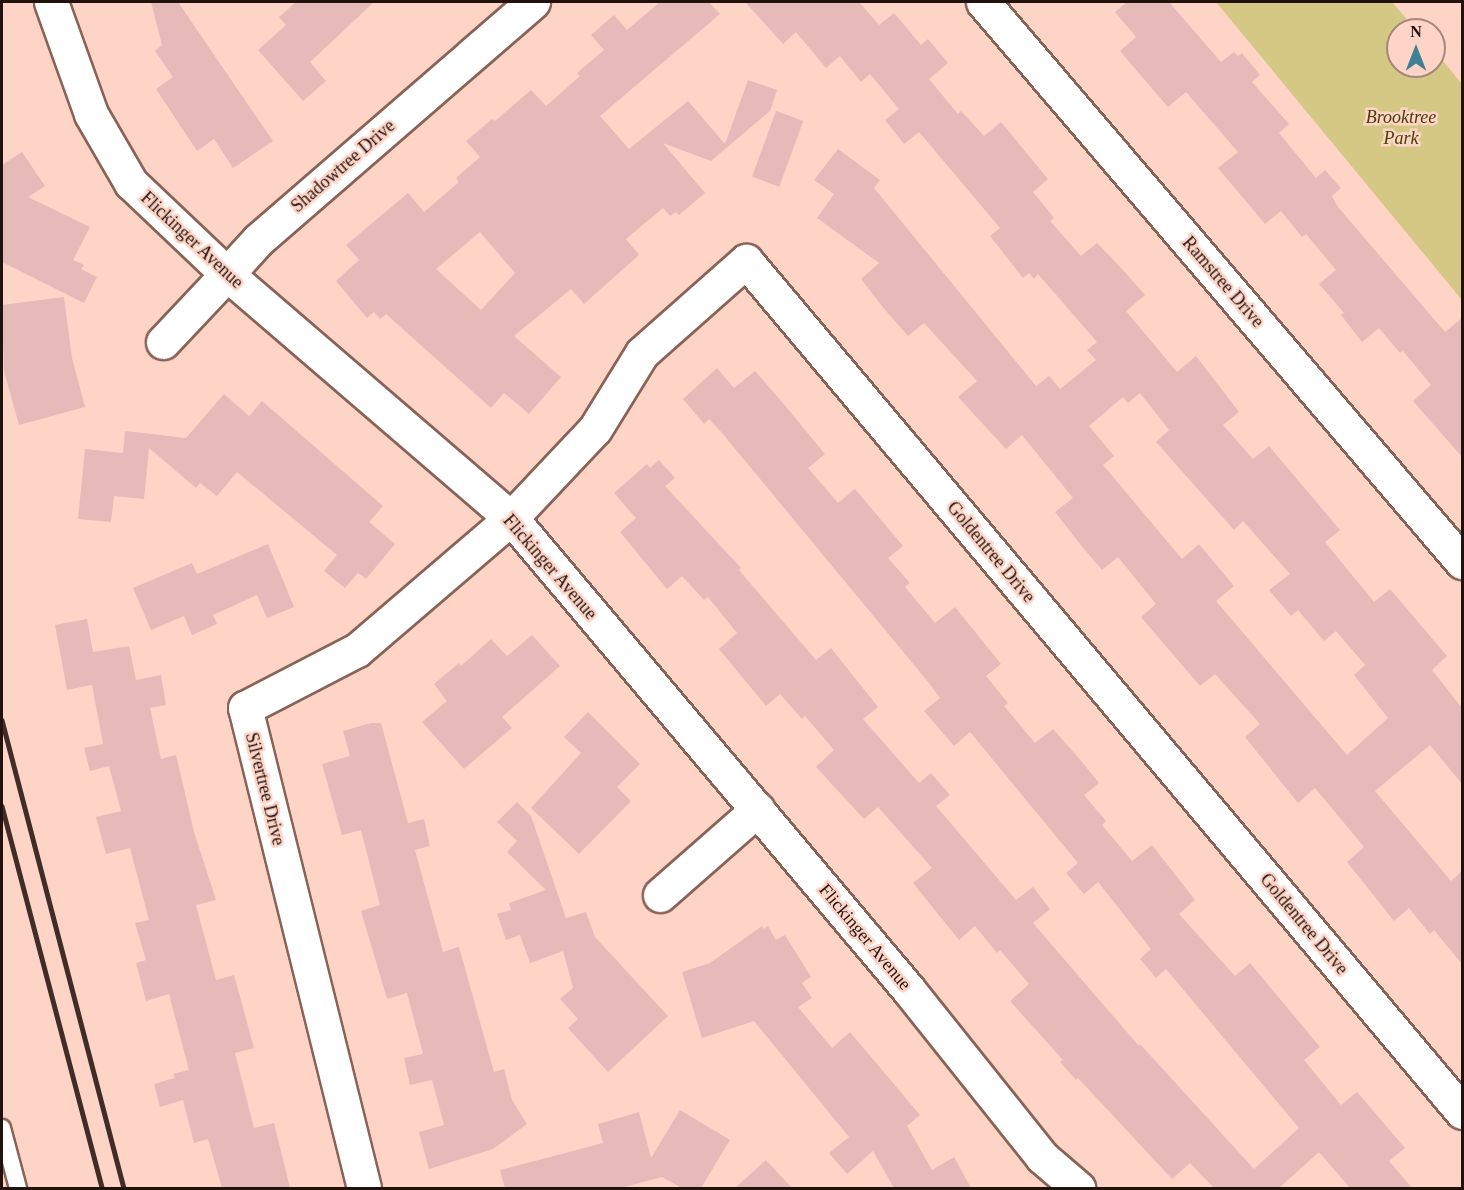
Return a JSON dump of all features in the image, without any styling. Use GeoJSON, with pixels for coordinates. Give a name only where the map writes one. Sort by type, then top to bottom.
{"type":"FeatureCollection","features":[{"type":"Feature","properties":{"kind":"street","name":"Flickinger Avenue"},"geometry":{"type":"LineString","coordinates":[[51,2],[91,114],[131,183],[227,274],[511,518],[908,989],[1042,1157],[1078,1188]]}},
{"type":"Feature","properties":{"kind":"street","name":"Shadowtree Drive"},"geometry":{"type":"LineString","coordinates":[[163,342],[258,240],[533,2]]}},
{"type":"Feature","properties":{"kind":"street","name":"Ramstree Drive"},"geometry":{"type":"LineString","coordinates":[[983,2],[1462,562]]}},
{"type":"Feature","properties":{"kind":"street","name":"Goldentree Drive"},"geometry":{"type":"LineString","coordinates":[[511,518],[595,429],[642,353],[746,261],[1462,1112]]}},
{"type":"Feature","properties":{"kind":"street","name":"Silvertree Drive"},"geometry":{"type":"LineString","coordinates":[[364,1188],[245,708],[357,650],[511,518]]}},
{"type":"Feature","properties":{"kind":"street"},"geometry":{"type":"LineString","coordinates":[[660,895],[758,809]]}},
{"type":"Feature","properties":{"kind":"street","name":"Flickinger Avenue"},"geometry":{"type":"LineString","coordinates":[[1042,1157],[1053,1188]]}},
{"type":"Feature","properties":{"kind":"lane"},"geometry":{"type":"LineString","coordinates":[[2,1128],[18,1188]]}},
{"type":"Feature","properties":{"kind":"green space","name":"Brooktree Park"},"geometry":{"type":"Polygon","coordinates":[[[1216,2],[1392,2],[1406,18],[1386,18],[1386,78],[1446,78],[1446,65],[1462,84],[1462,300],[1216,2]]]}},
{"type":"Feature","properties":{"kind":"building"},"geometry":{"type":"Polygon","coordinates":[[[151,2],[178,2],[273,141],[233,168],[214,139],[197,151],[156,89],[173,77],[155,51],[162,45],[151,2]]]}},
{"type":"Feature","properties":{"kind":"building"},"geometry":{"type":"Polygon","coordinates":[[[296,2],[374,2],[310,62],[326,81],[303,101],[258,50],[286,25],[279,17],[296,2]]]}},
{"type":"Feature","properties":{"kind":"building"},"geometry":{"type":"Polygon","coordinates":[[[660,2],[709,2],[720,14],[600,116],[629,149],[688,101],[725,144],[748,80],[777,90],[770,111],[711,161],[663,143],[705,193],[679,215],[676,212],[670,216],[663,208],[626,239],[639,255],[584,304],[571,289],[514,336],[561,377],[529,414],[504,393],[491,408],[386,314],[380,319],[374,312],[367,318],[336,281],[359,260],[346,245],[408,193],[424,212],[459,182],[456,178],[480,157],[466,141],[492,119],[495,121],[531,90],[546,106],[580,76],[577,73],[604,50],[591,35],[614,15],[627,30],[660,2]],[[480,232],[436,269],[481,310],[515,273],[480,232]]]}},
{"type":"Feature","properties":{"kind":"building"},"geometry":{"type":"Polygon","coordinates":[[[745,2],[859,2],[879,25],[894,13],[921,45],[928,39],[948,63],[929,79],[958,114],[961,111],[984,136],[1001,122],[1048,179],[1033,192],[1054,218],[1050,221],[1081,256],[1097,243],[1123,270],[1145,295],[1126,311],[1177,372],[1196,356],[1239,412],[1223,425],[1253,459],[1269,446],[1340,530],[1325,542],[1374,602],[1390,589],[1447,656],[1432,670],[1462,708],[1462,784],[1430,745],[1375,791],[1451,881],[1462,871],[1462,964],[1434,930],[1430,934],[1409,908],[1394,921],[1347,862],[1364,847],[1315,788],[1298,803],[1245,737],[1260,724],[1215,674],[1200,686],[1141,617],[1156,604],[1118,557],[1102,570],[1080,544],[1055,512],[1073,498],[1022,435],[1006,449],[958,397],[977,381],[924,323],[908,336],[861,279],[879,263],[817,218],[834,194],[814,180],[838,149],[880,180],[874,188],[1036,386],[1049,376],[1060,389],[1096,360],[1087,350],[1097,342],[1038,274],[1034,279],[1029,273],[1023,278],[990,236],[1000,228],[919,132],[904,144],[885,120],[899,109],[870,74],[861,82],[840,56],[826,68],[796,32],[783,44],[745,2]],[[1140,393],[1128,403],[1123,397],[1089,426],[1114,456],[1103,465],[1182,559],[1199,544],[1234,586],[1216,601],[1347,755],[1388,718],[1354,675],[1365,665],[1336,631],[1324,641],[1298,610],[1291,616],[1269,590],[1290,574],[1243,521],[1234,530],[1156,442],[1169,430],[1140,393]]]}},
{"type":"Feature","properties":{"kind":"building"},"geometry":{"type":"Polygon","coordinates":[[[1127,2],[1169,2],[1221,62],[1234,52],[1238,56],[1242,53],[1260,75],[1252,82],[1289,124],[1279,133],[1316,178],[1325,170],[1341,188],[1332,196],[1338,207],[1445,332],[1462,318],[1462,457],[1413,401],[1431,385],[1403,351],[1400,353],[1379,328],[1362,342],[1341,315],[1344,313],[1319,284],[1336,270],[1306,234],[1302,237],[1281,211],[1265,224],[1218,168],[1238,152],[1186,92],[1168,107],[1120,51],[1136,37],[1115,12],[1127,2]]]}},
{"type":"Feature","properties":{"kind":"building"},"geometry":{"type":"Polygon","coordinates":[[[776,111],[803,121],[779,187],[752,177],[776,111]]]}},
{"type":"Feature","properties":{"kind":"building"},"geometry":{"type":"Polygon","coordinates":[[[22,152],[45,186],[28,197],[90,227],[73,260],[84,265],[81,269],[97,277],[84,303],[2,262],[2,165],[22,152]]]}},
{"type":"Feature","properties":{"kind":"building"},"geometry":{"type":"Polygon","coordinates":[[[64,297],[72,358],[85,407],[19,425],[4,371],[2,305],[64,297]]]}},
{"type":"Feature","properties":{"kind":"building"},"geometry":{"type":"Polygon","coordinates":[[[717,368],[734,388],[755,371],[782,402],[825,454],[808,468],[838,503],[855,489],[903,546],[888,558],[910,583],[905,587],[935,623],[955,607],[1001,664],[986,676],[1008,703],[1004,706],[1035,743],[1053,729],[1078,757],[1099,783],[1084,795],[1106,821],[1102,825],[1132,861],[1152,845],[1195,900],[1179,914],[1235,976],[1250,963],[1320,1047],[1304,1060],[1341,1105],[1357,1092],[1405,1148],[1389,1161],[1412,1188],[1350,1188],[1319,1152],[1279,1188],[1214,1188],[1190,1163],[1172,1179],[1078,1078],[1076,1080],[1060,1062],[1063,1060],[1010,1001],[1029,984],[1000,950],[997,953],[975,926],[959,940],[913,883],[932,868],[878,807],[864,819],[816,767],[834,750],[805,716],[802,719],[780,694],[766,706],[719,649],[737,633],[708,597],[704,600],[682,576],[667,589],[620,532],[636,518],[614,493],[647,464],[650,468],[659,460],[675,478],[665,486],[741,568],[739,570],[816,660],[831,648],[878,707],[863,719],[919,783],[931,773],[950,795],[936,806],[1016,900],[1033,887],[1050,909],[1033,923],[1139,1046],[1140,1044],[1254,1169],[1299,1128],[1166,969],[1156,978],[1140,959],[1151,949],[1098,882],[1084,894],[1066,873],[1078,863],[970,732],[954,746],[924,711],[940,698],[929,683],[722,433],[709,419],[704,424],[683,399],[717,368]]]}},
{"type":"Feature","properties":{"kind":"building"},"geometry":{"type":"Polygon","coordinates":[[[224,394],[249,416],[262,401],[383,506],[369,522],[395,544],[366,579],[358,573],[345,588],[324,571],[337,555],[237,472],[217,496],[200,483],[196,488],[149,448],[144,499],[114,496],[111,522],[78,519],[85,449],[123,453],[125,431],[186,438],[224,394]]]}},
{"type":"Feature","properties":{"kind":"building"},"geometry":{"type":"Polygon","coordinates":[[[268,544],[294,607],[267,618],[257,595],[213,615],[217,624],[192,635],[184,616],[151,630],[133,588],[192,563],[197,574],[268,544]]]}},
{"type":"Feature","properties":{"kind":"building"},"geometry":{"type":"Polygon","coordinates":[[[87,619],[93,652],[129,646],[136,680],[161,675],[166,705],[150,708],[161,759],[176,755],[194,832],[216,900],[196,905],[216,980],[234,975],[254,1048],[235,1053],[254,1128],[274,1123],[290,1188],[222,1188],[208,1139],[194,1143],[183,1100],[160,1107],[154,1084],[175,1078],[173,1074],[189,1070],[169,994],[146,1001],[136,963],[146,960],[135,923],[149,920],[130,848],[106,854],[96,817],[121,811],[109,766],[90,771],[84,748],[103,744],[92,685],[67,690],[55,625],[87,619]]]}},
{"type":"Feature","properties":{"kind":"building"},"geometry":{"type":"Polygon","coordinates":[[[532,635],[560,666],[502,717],[512,728],[464,769],[422,722],[447,701],[434,684],[459,663],[461,666],[491,639],[507,656],[532,635]]]}},
{"type":"Feature","properties":{"kind":"building"},"geometry":{"type":"Polygon","coordinates":[[[588,712],[640,764],[617,787],[631,801],[579,854],[531,808],[581,753],[564,737],[588,712]]]}},
{"type":"Feature","properties":{"kind":"building"},"geometry":{"type":"Polygon","coordinates":[[[371,723],[381,723],[408,823],[424,819],[430,846],[415,850],[443,952],[459,947],[494,1072],[504,1069],[512,1100],[527,1124],[493,1149],[429,1169],[419,1132],[444,1125],[432,1080],[410,1085],[404,1058],[423,1054],[407,993],[387,999],[361,911],[380,905],[361,830],[342,835],[322,764],[350,756],[343,731],[371,723]]]}},
{"type":"Feature","properties":{"kind":"building"},"geometry":{"type":"Polygon","coordinates":[[[517,802],[531,816],[566,918],[586,912],[595,937],[668,1016],[608,1072],[568,1028],[578,1019],[560,999],[573,988],[563,951],[530,963],[520,935],[506,940],[497,914],[511,910],[509,903],[546,890],[507,852],[517,841],[497,822],[517,802]]]}},
{"type":"Feature","properties":{"kind":"building"},"geometry":{"type":"Polygon","coordinates":[[[762,926],[763,929],[768,926],[776,940],[785,935],[811,977],[802,983],[812,998],[798,1007],[832,1048],[850,1032],[920,1115],[907,1126],[932,1170],[954,1157],[971,1188],[894,1188],[873,1151],[847,1174],[829,1153],[849,1137],[754,1021],[702,1038],[682,972],[710,963],[762,926]]]}},
{"type":"Feature","properties":{"kind":"building"},"geometry":{"type":"Polygon","coordinates":[[[680,1110],[730,1140],[701,1188],[682,1188],[662,1177],[621,1188],[505,1188],[500,1170],[603,1143],[598,1124],[639,1112],[651,1158],[680,1110]]]}},
{"type":"Feature","properties":{"kind":"building"},"geometry":{"type":"Polygon","coordinates":[[[766,1160],[792,1188],[735,1188],[766,1160]]]}},
{"type":"Feature","properties":{"kind":"railway"},"geometry":{"type":"LineString","coordinates":[[2,720],[124,1188]]}},
{"type":"Feature","properties":{"kind":"railway"},"geometry":{"type":"LineString","coordinates":[[2,806],[102,1188]]}}]}
